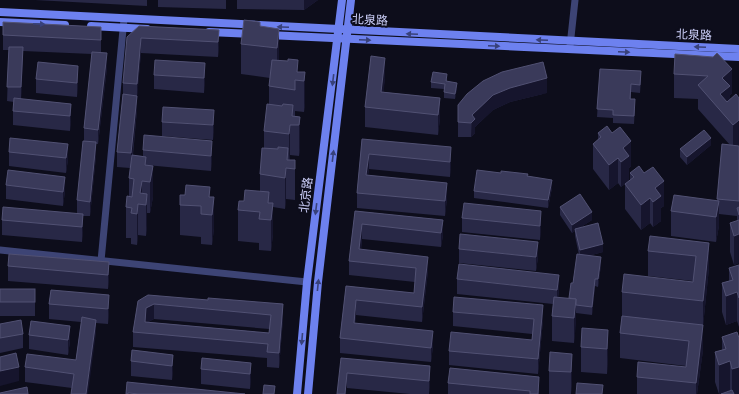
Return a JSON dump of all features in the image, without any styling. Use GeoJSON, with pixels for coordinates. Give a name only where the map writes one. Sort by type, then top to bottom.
{"type":"FeatureCollection","features":[{"type":"Feature","properties":{"kind":"main road","name":"北京路"},"geometry":{"type":"LineString","coordinates":[[308,394],[343,34],[342,0]]}},
{"type":"Feature","properties":{"kind":"main road","name":"北京路"},"geometry":{"type":"LineString","coordinates":[[297,394],[307,282],[343,34],[351,0]]}},
{"type":"Feature","properties":{"kind":"main road","name":"北泉路"},"geometry":{"type":"LineString","coordinates":[[0,12],[124,24],[570,46],[739,57]]}},
{"type":"Feature","properties":{"kind":"main road","name":"北泉路"},"geometry":{"type":"LineString","coordinates":[[0,22],[82,26],[124,24],[156,29]]}},
{"type":"Feature","properties":{"kind":"main road","name":"北泉路"},"geometry":{"type":"LineString","coordinates":[[203,32],[343,34]]}},
{"type":"Feature","properties":{"kind":"main road","name":"北泉路"},"geometry":{"type":"LineString","coordinates":[[570,46],[739,49]]}},
{"type":"Feature","properties":{"kind":"street"},"geometry":{"type":"LineString","coordinates":[[570,46],[574,0]]}},
{"type":"Feature","properties":{"kind":"street"},"geometry":{"type":"LineString","coordinates":[[100,260],[124,24]]}},
{"type":"Feature","properties":{"kind":"street"},"geometry":{"type":"LineString","coordinates":[[0,250],[307,282]]}},
{"type":"Feature","properties":{"kind":"building"},"geometry":{"type":"Polygon","coordinates":[[[244,20],[260,22],[260,26],[279,29],[277,48],[241,44],[244,20]]]}},
{"type":"Feature","properties":{"kind":"building"},"geometry":{"type":"Polygon","coordinates":[[[3,22],[101,27],[101,40],[3,35],[3,22]]]}},
{"type":"Feature","properties":{"kind":"building"},"geometry":{"type":"Polygon","coordinates":[[[139,26],[219,30],[218,42],[141,38],[137,84],[123,83],[127,37],[139,26]]]}},
{"type":"Feature","properties":{"kind":"building"},"geometry":{"type":"Polygon","coordinates":[[[9,47],[23,47],[21,87],[7,87],[9,47]]]}},
{"type":"Feature","properties":{"kind":"building"},"geometry":{"type":"Polygon","coordinates":[[[92,52],[107,53],[98,130],[84,128],[92,52]]]}},
{"type":"Feature","properties":{"kind":"building"},"geometry":{"type":"Polygon","coordinates":[[[717,53],[732,69],[722,78],[730,86],[720,94],[727,102],[736,94],[739,98],[739,120],[733,125],[698,85],[708,76],[674,74],[675,54],[713,57],[717,53]]]}},
{"type":"Feature","properties":{"kind":"building"},"geometry":{"type":"Polygon","coordinates":[[[371,56],[385,58],[381,92],[440,98],[438,115],[365,107],[371,56]]]}},
{"type":"Feature","properties":{"kind":"building"},"geometry":{"type":"Polygon","coordinates":[[[288,59],[298,60],[297,72],[305,72],[304,81],[295,80],[295,90],[269,86],[272,60],[288,61],[288,59]]]}},
{"type":"Feature","properties":{"kind":"building"},"geometry":{"type":"Polygon","coordinates":[[[155,60],[205,63],[204,78],[154,75],[155,60]]]}},
{"type":"Feature","properties":{"kind":"building"},"geometry":{"type":"Polygon","coordinates":[[[38,62],[78,66],[77,83],[36,79],[38,62]]]}},
{"type":"Feature","properties":{"kind":"building"},"geometry":{"type":"Polygon","coordinates":[[[543,62],[547,78],[510,88],[493,95],[472,115],[475,119],[471,123],[458,122],[458,105],[467,94],[483,81],[502,72],[543,62]]]}},
{"type":"Feature","properties":{"kind":"building"},"geometry":{"type":"Polygon","coordinates":[[[600,69],[641,71],[640,85],[631,84],[630,99],[635,99],[634,116],[613,115],[613,110],[597,109],[600,69]]]}},
{"type":"Feature","properties":{"kind":"building"},"geometry":{"type":"Polygon","coordinates":[[[433,72],[447,74],[446,81],[457,83],[455,94],[444,92],[445,84],[431,82],[433,72]]]}},
{"type":"Feature","properties":{"kind":"building"},"geometry":{"type":"Polygon","coordinates":[[[123,94],[137,96],[131,153],[117,152],[123,94]]]}},
{"type":"Feature","properties":{"kind":"building"},"geometry":{"type":"Polygon","coordinates":[[[14,98],[71,104],[70,116],[13,111],[14,98]]]}},
{"type":"Feature","properties":{"kind":"building"},"geometry":{"type":"Polygon","coordinates":[[[267,104],[282,106],[283,104],[293,105],[292,116],[300,117],[299,125],[290,125],[289,134],[264,131],[267,104]]]}},
{"type":"Feature","properties":{"kind":"building"},"geometry":{"type":"Polygon","coordinates":[[[163,107],[214,110],[213,125],[162,122],[163,107]]]}},
{"type":"Feature","properties":{"kind":"building"},"geometry":{"type":"Polygon","coordinates":[[[607,126],[612,133],[620,127],[631,141],[623,148],[629,156],[621,162],[618,158],[609,165],[593,144],[601,137],[598,133],[607,126]]]}},
{"type":"Feature","properties":{"kind":"building"},"geometry":{"type":"Polygon","coordinates":[[[704,130],[711,138],[687,157],[680,149],[704,130]]]}},
{"type":"Feature","properties":{"kind":"building"},"geometry":{"type":"Polygon","coordinates":[[[144,135],[212,141],[211,156],[143,150],[144,135]]]}},
{"type":"Feature","properties":{"kind":"building"},"geometry":{"type":"Polygon","coordinates":[[[10,138],[68,144],[66,158],[9,152],[10,138]]]}},
{"type":"Feature","properties":{"kind":"building"},"geometry":{"type":"Polygon","coordinates":[[[362,139],[451,147],[450,162],[369,154],[366,175],[447,183],[445,201],[357,193],[362,139]]]}},
{"type":"Feature","properties":{"kind":"building"},"geometry":{"type":"Polygon","coordinates":[[[83,141],[96,142],[90,202],[77,200],[83,141]]]}},
{"type":"Feature","properties":{"kind":"building"},"geometry":{"type":"Polygon","coordinates":[[[722,144],[739,146],[739,201],[717,199],[722,144]]]}},
{"type":"Feature","properties":{"kind":"building"},"geometry":{"type":"Polygon","coordinates":[[[278,147],[288,148],[287,160],[295,160],[295,169],[286,168],[285,178],[260,174],[262,148],[278,149],[278,147]]]}},
{"type":"Feature","properties":{"kind":"building"},"geometry":{"type":"Polygon","coordinates":[[[132,155],[146,157],[145,165],[153,166],[150,182],[142,181],[140,193],[147,194],[146,205],[138,204],[137,214],[131,213],[132,208],[126,207],[127,196],[132,197],[134,179],[129,178],[132,155]]]}},
{"type":"Feature","properties":{"kind":"building"},"geometry":{"type":"Polygon","coordinates":[[[639,166],[644,173],[653,167],[664,181],[655,188],[661,196],[653,202],[650,198],[641,205],[625,184],[634,177],[630,173],[639,166]]]}},
{"type":"Feature","properties":{"kind":"building"},"geometry":{"type":"Polygon","coordinates":[[[8,170],[65,177],[63,192],[6,185],[8,170]]]}},
{"type":"Feature","properties":{"kind":"building"},"geometry":{"type":"Polygon","coordinates":[[[477,170],[528,174],[527,176],[552,180],[548,200],[474,191],[477,170]]]}},
{"type":"Feature","properties":{"kind":"building"},"geometry":{"type":"Polygon","coordinates":[[[186,185],[210,187],[209,197],[214,197],[212,215],[201,214],[201,206],[180,205],[180,195],[185,195],[186,185]]]}},
{"type":"Feature","properties":{"kind":"building"},"geometry":{"type":"Polygon","coordinates":[[[245,190],[269,192],[268,203],[273,203],[271,220],[259,219],[260,212],[238,210],[239,201],[244,201],[245,190]]]}},
{"type":"Feature","properties":{"kind":"building"},"geometry":{"type":"Polygon","coordinates":[[[580,194],[592,212],[572,225],[560,207],[580,194]]]}},
{"type":"Feature","properties":{"kind":"building"},"geometry":{"type":"Polygon","coordinates":[[[674,195],[719,201],[716,217],[671,211],[674,195]]]}},
{"type":"Feature","properties":{"kind":"building"},"geometry":{"type":"Polygon","coordinates":[[[464,203],[541,211],[540,226],[462,218],[464,203]]]}},
{"type":"Feature","properties":{"kind":"building"},"geometry":{"type":"Polygon","coordinates":[[[3,207],[83,214],[82,227],[2,220],[3,207]]]}},
{"type":"Feature","properties":{"kind":"building"},"geometry":{"type":"Polygon","coordinates":[[[355,211],[443,220],[441,233],[362,224],[359,249],[428,257],[422,307],[356,300],[354,323],[433,331],[431,348],[340,338],[346,286],[414,293],[416,268],[349,261],[355,211]]]}},
{"type":"Feature","properties":{"kind":"building"},"geometry":{"type":"Polygon","coordinates":[[[739,220],[739,234],[734,236],[730,223],[739,220]]]}},
{"type":"Feature","properties":{"kind":"building"},"geometry":{"type":"Polygon","coordinates":[[[598,223],[603,244],[580,250],[575,229],[598,223]]]}},
{"type":"Feature","properties":{"kind":"building"},"geometry":{"type":"Polygon","coordinates":[[[460,234],[538,242],[536,257],[459,249],[460,234]]]}},
{"type":"Feature","properties":{"kind":"building"},"geometry":{"type":"Polygon","coordinates":[[[650,236],[709,243],[703,301],[622,292],[624,274],[693,282],[696,256],[648,251],[650,236]]]}},
{"type":"Feature","properties":{"kind":"building"},"geometry":{"type":"Polygon","coordinates":[[[9,254],[109,262],[108,275],[8,266],[9,254]]]}},
{"type":"Feature","properties":{"kind":"building"},"geometry":{"type":"Polygon","coordinates":[[[577,254],[601,257],[598,279],[595,279],[592,307],[576,305],[576,299],[569,298],[571,283],[573,283],[577,254]]]}},
{"type":"Feature","properties":{"kind":"building"},"geometry":{"type":"Polygon","coordinates":[[[459,264],[559,275],[557,290],[457,279],[459,264]]]}},
{"type":"Feature","properties":{"kind":"building"},"geometry":{"type":"Polygon","coordinates":[[[739,265],[739,298],[737,292],[726,296],[722,283],[733,280],[729,268],[739,265]]]}},
{"type":"Feature","properties":{"kind":"building"},"geometry":{"type":"Polygon","coordinates":[[[0,289],[35,289],[35,302],[0,302],[0,289]]]}},
{"type":"Feature","properties":{"kind":"building"},"geometry":{"type":"Polygon","coordinates":[[[51,290],[109,295],[108,309],[49,304],[51,290]]]}},
{"type":"Feature","properties":{"kind":"building"},"geometry":{"type":"Polygon","coordinates":[[[148,295],[283,304],[279,353],[267,352],[268,344],[133,332],[138,301],[148,295]],[[154,304],[146,308],[145,322],[269,333],[271,315],[154,304]]]}},
{"type":"Feature","properties":{"kind":"building"},"geometry":{"type":"Polygon","coordinates":[[[454,297],[543,305],[538,359],[449,351],[451,332],[532,340],[534,319],[453,312],[454,297]]]}},
{"type":"Feature","properties":{"kind":"building"},"geometry":{"type":"Polygon","coordinates":[[[554,297],[576,299],[574,318],[552,316],[554,297]]]}},
{"type":"Feature","properties":{"kind":"building"},"geometry":{"type":"Polygon","coordinates":[[[622,316],[703,325],[696,383],[637,377],[638,362],[686,367],[689,341],[620,333],[622,316]]]}},
{"type":"Feature","properties":{"kind":"building"},"geometry":{"type":"Polygon","coordinates":[[[82,317],[96,320],[86,394],[71,394],[74,374],[25,367],[27,354],[76,360],[82,317]]]}},
{"type":"Feature","properties":{"kind":"building"},"geometry":{"type":"Polygon","coordinates":[[[21,320],[23,334],[0,338],[0,324],[21,320]]]}},
{"type":"Feature","properties":{"kind":"building"},"geometry":{"type":"Polygon","coordinates":[[[31,321],[70,326],[68,340],[29,335],[31,321]]]}},
{"type":"Feature","properties":{"kind":"building"},"geometry":{"type":"Polygon","coordinates":[[[582,328],[608,330],[607,349],[581,347],[582,328]]]}},
{"type":"Feature","properties":{"kind":"building"},"geometry":{"type":"Polygon","coordinates":[[[737,332],[739,338],[739,367],[732,369],[730,361],[719,365],[715,352],[726,349],[722,337],[737,332]]]}},
{"type":"Feature","properties":{"kind":"building"},"geometry":{"type":"Polygon","coordinates":[[[132,350],[173,355],[172,366],[131,361],[132,350]]]}},
{"type":"Feature","properties":{"kind":"building"},"geometry":{"type":"Polygon","coordinates":[[[550,352],[572,354],[571,372],[549,371],[550,352]]]}},
{"type":"Feature","properties":{"kind":"building"},"geometry":{"type":"Polygon","coordinates":[[[16,353],[19,367],[0,371],[0,357],[16,353]]]}},
{"type":"Feature","properties":{"kind":"building"},"geometry":{"type":"Polygon","coordinates":[[[202,358],[251,363],[250,374],[201,369],[202,358]]]}},
{"type":"Feature","properties":{"kind":"building"},"geometry":{"type":"Polygon","coordinates":[[[341,358],[430,366],[429,381],[347,373],[345,394],[337,394],[341,358]]]}},
{"type":"Feature","properties":{"kind":"building"},"geometry":{"type":"Polygon","coordinates":[[[450,368],[539,377],[538,394],[530,394],[530,391],[448,383],[450,368]]]}},
{"type":"Feature","properties":{"kind":"building"},"geometry":{"type":"Polygon","coordinates":[[[127,382],[245,394],[126,394],[127,382]]]}},
{"type":"Feature","properties":{"kind":"building"},"geometry":{"type":"Polygon","coordinates":[[[577,383],[603,385],[602,394],[576,394],[577,383]]]}},
{"type":"Feature","properties":{"kind":"building"},"geometry":{"type":"Polygon","coordinates":[[[264,385],[275,386],[274,394],[263,394],[264,385]]]}},
{"type":"Feature","properties":{"kind":"building"},"geometry":{"type":"Polygon","coordinates":[[[27,387],[28,394],[0,394],[0,393],[27,387]]]}},
{"type":"Feature","properties":{"kind":"building"},"geometry":{"type":"Polygon","coordinates":[[[732,390],[734,394],[721,394],[732,390]]]}}]}
